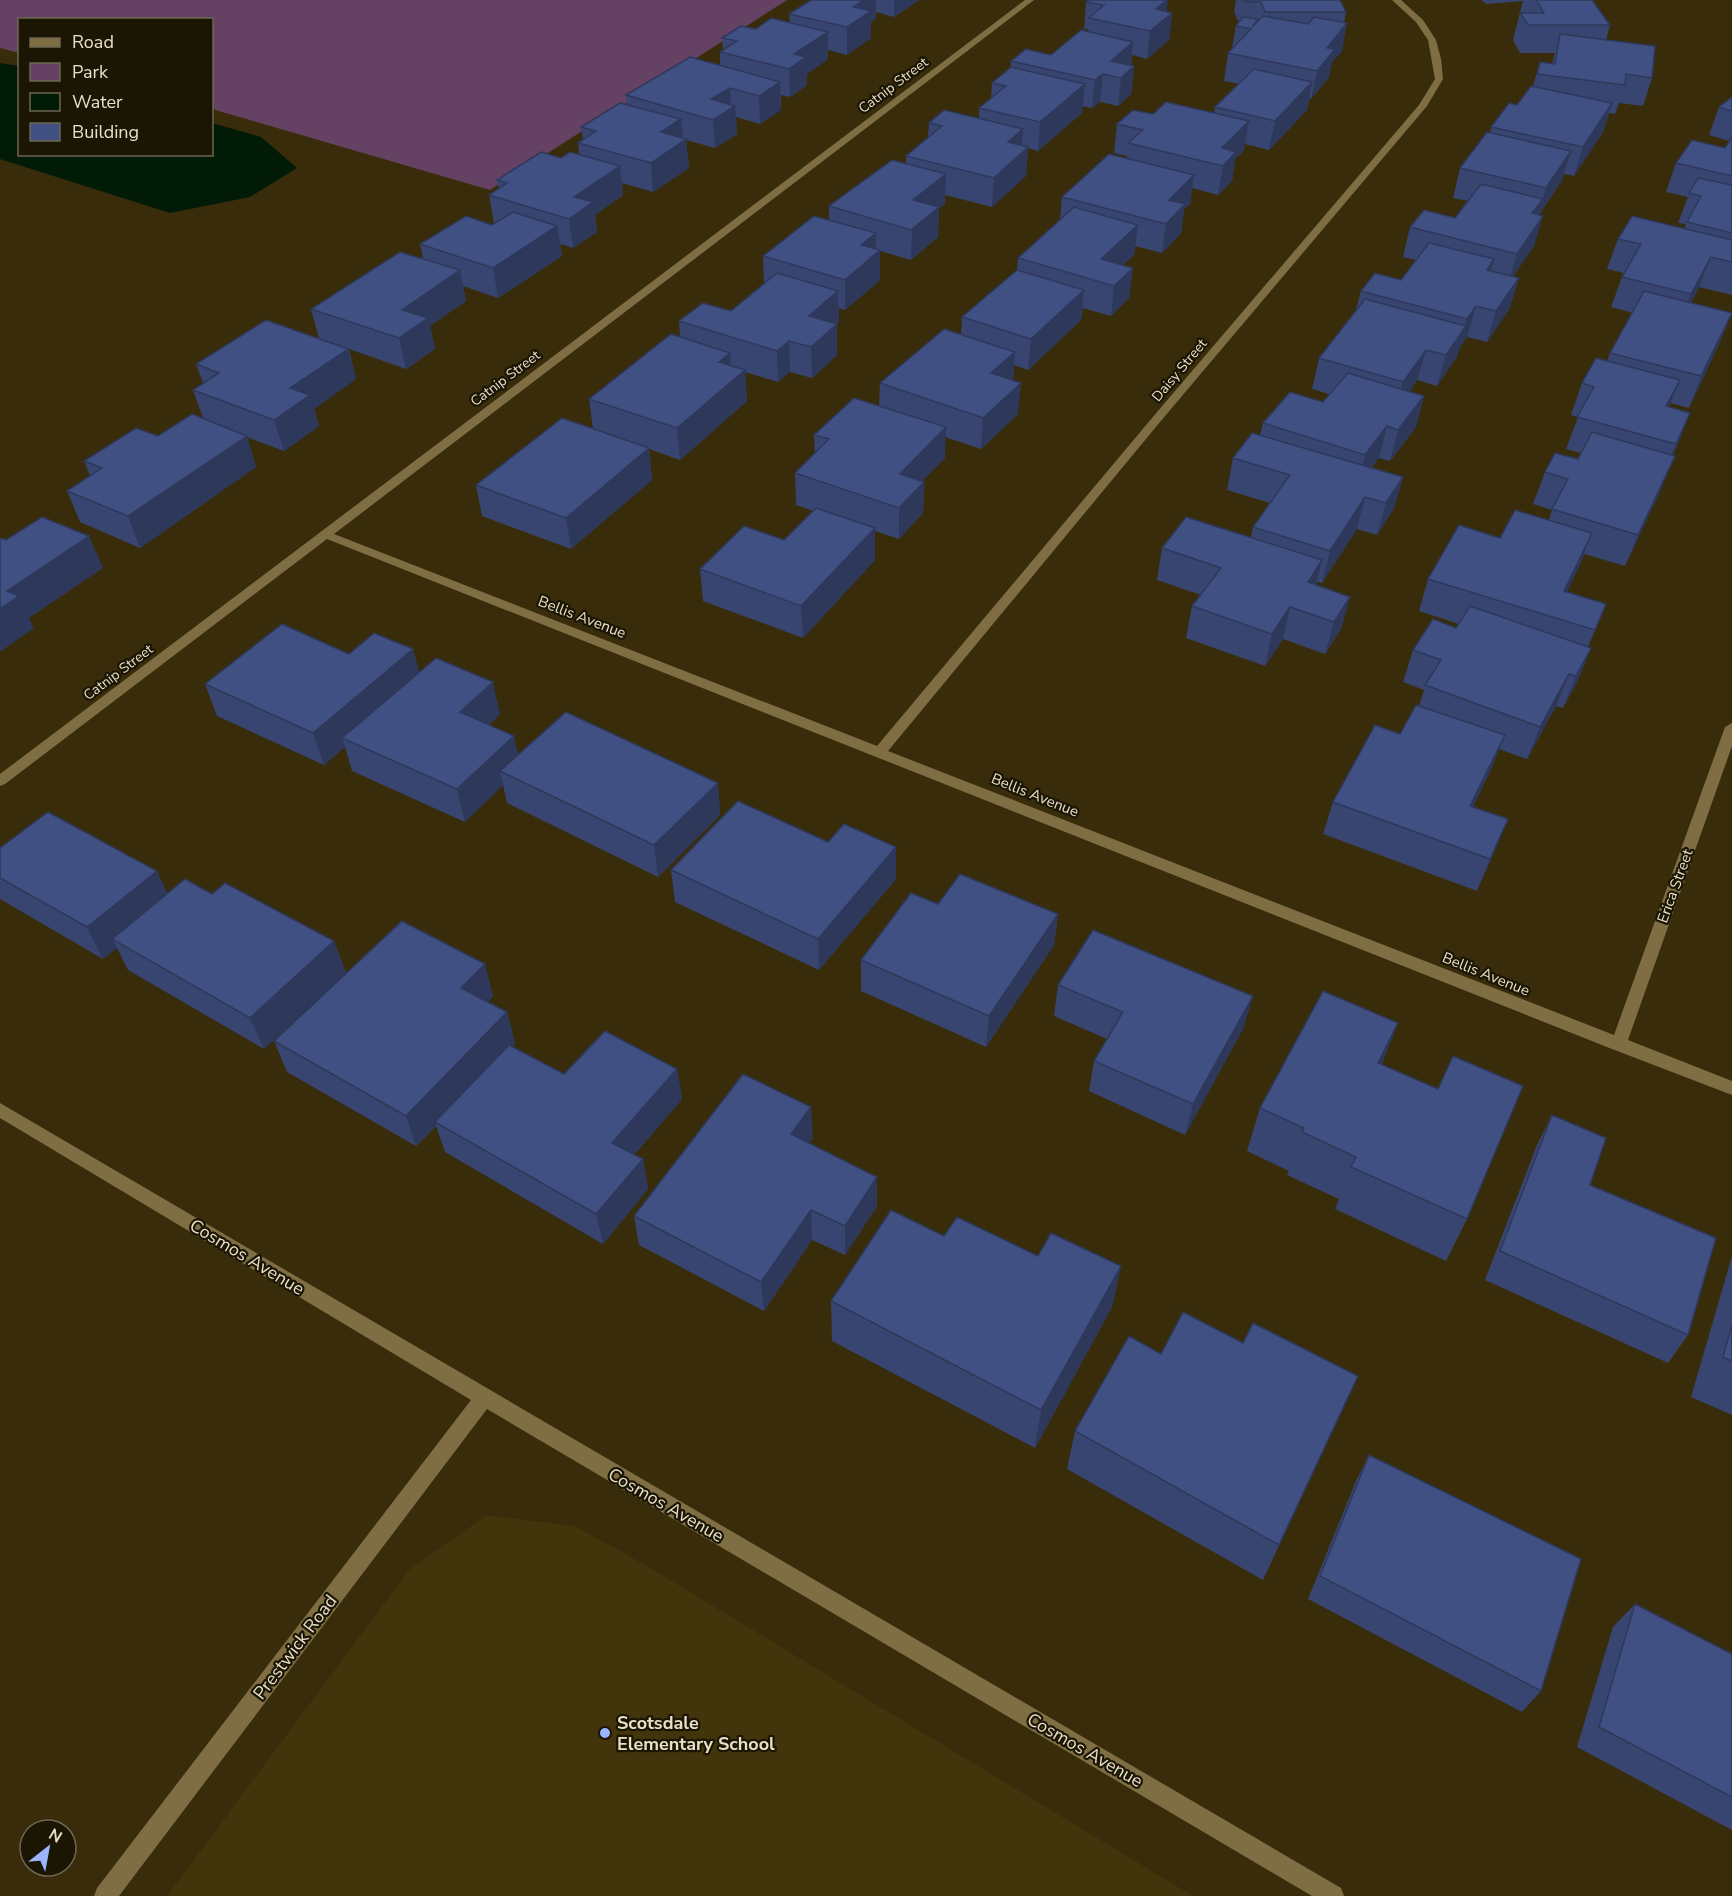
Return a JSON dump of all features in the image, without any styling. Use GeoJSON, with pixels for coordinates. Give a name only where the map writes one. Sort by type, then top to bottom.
{"type":"FeatureCollection","features":[{"type":"Feature","properties":{"kind":"street","name":"Catnip Street"},"geometry":{"type":"LineString","coordinates":[[0,781],[1030,0]]}},
{"type":"Feature","properties":{"kind":"street","name":"Daisy Street"},"geometry":{"type":"LineString","coordinates":[[880,751],[1163,411],[1423,106],[1439,79],[1437,59],[1432,40],[1419,20],[1396,0]]}},
{"type":"Feature","properties":{"kind":"street","name":"Bellis Avenue"},"geometry":{"type":"LineString","coordinates":[[324,534],[1732,1088]]}},
{"type":"Feature","properties":{"kind":"street","name":"Erica Street"},"geometry":{"type":"LineString","coordinates":[[1618,1045],[1732,727]]}},
{"type":"Feature","properties":{"kind":"street","name":"Cosmos Avenue"},"geometry":{"type":"LineString","coordinates":[[0,1110],[484,1398],[1333,1896]]}},
{"type":"Feature","properties":{"kind":"street","name":"Prestwick Road"},"geometry":{"type":"LineString","coordinates":[[105,1896],[484,1398]]}},
{"type":"Feature","properties":{"kind":"shaded area","name":"Scotsdale Elementary School"},"geometry":{"type":"Polygon","coordinates":[[[487,1515],[575,1526],[647,1566],[1193,1896],[167,1896],[409,1570],[487,1515]]]}},
{"type":"Feature","properties":{"kind":"green space"},"geometry":{"type":"Polygon","coordinates":[[[0,0],[787,0],[490,190],[213,109],[213,18],[18,18],[18,53],[0,48],[0,0]]]}},
{"type":"Feature","properties":{"kind":"water"},"geometry":{"type":"Polygon","coordinates":[[[0,63],[18,66],[18,156],[213,156],[213,123],[261,137],[297,168],[250,197],[170,213],[0,159],[0,63]]]}},
{"type":"Feature","properties":{"kind":"building"},"geometry":{"type":"Polygon","coordinates":[[[811,0],[864,0],[853,7],[871,11],[847,27],[789,14],[811,0]]]}},
{"type":"Feature","properties":{"kind":"building"},"geometry":{"type":"Polygon","coordinates":[[[1089,0],[1167,0],[1156,9],[1172,13],[1150,31],[1089,18],[1104,5],[1086,2],[1089,0]]]}},
{"type":"Feature","properties":{"kind":"building"},"geometry":{"type":"Polygon","coordinates":[[[1244,0],[1340,0],[1346,12],[1265,12],[1261,2],[1245,2],[1244,0]]]}},
{"type":"Feature","properties":{"kind":"building"},"geometry":{"type":"Polygon","coordinates":[[[1536,0],[1592,0],[1610,25],[1528,25],[1520,13],[1544,13],[1536,0]]]}},
{"type":"Feature","properties":{"kind":"building"},"geometry":{"type":"Polygon","coordinates":[[[1263,16],[1308,24],[1314,17],[1347,23],[1327,48],[1335,49],[1317,71],[1228,53],[1251,29],[1236,26],[1243,17],[1258,19],[1252,27],[1263,16]]]}},
{"type":"Feature","properties":{"kind":"building"},"geometry":{"type":"Polygon","coordinates":[[[771,18],[828,32],[794,54],[806,57],[789,69],[720,52],[737,41],[722,38],[741,26],[756,29],[771,18]]]}},
{"type":"Feature","properties":{"kind":"building"},"geometry":{"type":"Polygon","coordinates":[[[1081,30],[1133,42],[1111,61],[1134,66],[1121,78],[1103,74],[1095,80],[1011,61],[1026,49],[1051,55],[1081,30]]]}},
{"type":"Feature","properties":{"kind":"building"},"geometry":{"type":"Polygon","coordinates":[[[1560,34],[1655,46],[1652,78],[1626,74],[1625,85],[1537,74],[1540,62],[1555,64],[1560,34]]]}},
{"type":"Feature","properties":{"kind":"building"},"geometry":{"type":"Polygon","coordinates":[[[690,57],[780,82],[759,96],[730,88],[711,99],[735,106],[713,120],[626,95],[690,57]]]}},
{"type":"Feature","properties":{"kind":"building"},"geometry":{"type":"Polygon","coordinates":[[[1011,67],[1085,84],[1040,122],[979,108],[1006,86],[992,83],[1011,67]]]}},
{"type":"Feature","properties":{"kind":"building"},"geometry":{"type":"Polygon","coordinates":[[[1254,69],[1312,82],[1275,121],[1215,107],[1254,69]]]}},
{"type":"Feature","properties":{"kind":"building"},"geometry":{"type":"Polygon","coordinates":[[[1531,86],[1612,103],[1583,147],[1491,127],[1509,103],[1517,105],[1531,86]]]}},
{"type":"Feature","properties":{"kind":"building"},"geometry":{"type":"Polygon","coordinates":[[[1732,97],[1732,111],[1719,107],[1732,97]]]}},
{"type":"Feature","properties":{"kind":"building"},"geometry":{"type":"Polygon","coordinates":[[[1166,102],[1249,121],[1222,148],[1236,152],[1223,166],[1128,143],[1143,130],[1117,124],[1133,110],[1153,114],[1166,102]]]}},
{"type":"Feature","properties":{"kind":"building"},"geometry":{"type":"Polygon","coordinates":[[[620,103],[681,119],[661,132],[686,139],[651,163],[578,143],[596,131],[581,127],[620,103]]]}},
{"type":"Feature","properties":{"kind":"building"},"geometry":{"type":"Polygon","coordinates":[[[944,110],[1023,129],[1008,142],[1028,147],[994,178],[906,156],[942,126],[929,123],[944,110]]]}},
{"type":"Feature","properties":{"kind":"building"},"geometry":{"type":"Polygon","coordinates":[[[1487,132],[1571,151],[1546,188],[1460,168],[1487,132]]]}},
{"type":"Feature","properties":{"kind":"building"},"geometry":{"type":"Polygon","coordinates":[[[1732,137],[1732,176],[1676,163],[1692,140],[1725,148],[1732,137]]]}},
{"type":"Feature","properties":{"kind":"building"},"geometry":{"type":"Polygon","coordinates":[[[541,152],[561,158],[570,152],[620,166],[574,197],[593,202],[569,219],[489,195],[507,183],[497,180],[541,152]]]}},
{"type":"Feature","properties":{"kind":"building"},"geometry":{"type":"Polygon","coordinates":[[[1109,154],[1194,175],[1169,200],[1185,204],[1166,224],[1062,197],[1109,154]]]}},
{"type":"Feature","properties":{"kind":"building"},"geometry":{"type":"Polygon","coordinates":[[[892,160],[946,174],[913,200],[939,207],[911,230],[829,206],[892,160]]]}},
{"type":"Feature","properties":{"kind":"building"},"geometry":{"type":"Polygon","coordinates":[[[1698,178],[1732,185],[1732,233],[1687,222],[1701,196],[1689,193],[1698,178]]]}},
{"type":"Feature","properties":{"kind":"building"},"geometry":{"type":"Polygon","coordinates":[[[1481,184],[1543,199],[1532,213],[1543,216],[1517,254],[1410,227],[1424,210],[1455,218],[1481,184]]]}},
{"type":"Feature","properties":{"kind":"building"},"geometry":{"type":"Polygon","coordinates":[[[1074,207],[1138,225],[1101,259],[1133,268],[1114,286],[1018,258],[1074,207]]]}},
{"type":"Feature","properties":{"kind":"building"},"geometry":{"type":"Polygon","coordinates":[[[513,212],[557,226],[493,268],[420,244],[466,216],[492,225],[513,212]]]}},
{"type":"Feature","properties":{"kind":"building"},"geometry":{"type":"Polygon","coordinates":[[[814,216],[876,233],[861,245],[880,250],[845,280],[763,256],[814,216]]]}},
{"type":"Feature","properties":{"kind":"building"},"geometry":{"type":"Polygon","coordinates":[[[1632,216],[1732,240],[1732,262],[1711,257],[1691,294],[1622,277],[1641,244],[1618,239],[1632,216]]]}},
{"type":"Feature","properties":{"kind":"building"},"geometry":{"type":"Polygon","coordinates":[[[1429,243],[1494,259],[1487,270],[1519,278],[1496,311],[1476,306],[1467,319],[1361,291],[1375,273],[1401,280],[1429,243]]]}},
{"type":"Feature","properties":{"kind":"building"},"geometry":{"type":"Polygon","coordinates":[[[400,252],[460,270],[402,310],[428,318],[399,338],[311,309],[400,252]]]}},
{"type":"Feature","properties":{"kind":"building"},"geometry":{"type":"Polygon","coordinates":[[[1017,270],[1084,290],[1031,339],[962,317],[1017,270]]]}},
{"type":"Feature","properties":{"kind":"building"},"geometry":{"type":"Polygon","coordinates":[[[777,273],[838,291],[809,316],[837,324],[811,347],[789,341],[777,351],[679,321],[703,303],[731,311],[777,273]]]}},
{"type":"Feature","properties":{"kind":"building"},"geometry":{"type":"Polygon","coordinates":[[[1644,291],[1732,313],[1701,376],[1610,353],[1644,291]]]}},
{"type":"Feature","properties":{"kind":"building"},"geometry":{"type":"Polygon","coordinates":[[[1365,299],[1466,326],[1446,355],[1426,350],[1403,382],[1319,358],[1365,299]]]}},
{"type":"Feature","properties":{"kind":"building"},"geometry":{"type":"Polygon","coordinates":[[[266,320],[348,349],[290,388],[310,395],[274,420],[193,390],[219,373],[196,364],[266,320]]]}},
{"type":"Feature","properties":{"kind":"building"},"geometry":{"type":"Polygon","coordinates":[[[944,329],[1015,352],[991,373],[1021,383],[983,418],[880,383],[944,329]]]}},
{"type":"Feature","properties":{"kind":"building"},"geometry":{"type":"Polygon","coordinates":[[[671,334],[730,353],[719,362],[745,370],[677,428],[589,399],[671,334]]]}},
{"type":"Feature","properties":{"kind":"building"},"geometry":{"type":"Polygon","coordinates":[[[1596,358],[1680,380],[1666,406],[1690,413],[1676,444],[1577,417],[1594,387],[1582,383],[1596,358]]]}},
{"type":"Feature","properties":{"kind":"building"},"geometry":{"type":"Polygon","coordinates":[[[1348,373],[1424,396],[1398,430],[1387,426],[1365,455],[1263,423],[1290,392],[1323,402],[1348,373]]]}},
{"type":"Feature","properties":{"kind":"building"},"geometry":{"type":"Polygon","coordinates":[[[854,398],[946,427],[900,474],[924,482],[899,508],[795,473],[829,439],[814,435],[854,398]]]}},
{"type":"Feature","properties":{"kind":"building"},"geometry":{"type":"Polygon","coordinates":[[[192,414],[247,436],[128,516],[67,491],[102,468],[84,461],[136,428],[158,436],[192,414]]]}},
{"type":"Feature","properties":{"kind":"building"},"geometry":{"type":"Polygon","coordinates":[[[562,418],[649,448],[566,518],[476,485],[562,418]]]}},
{"type":"Feature","properties":{"kind":"building"},"geometry":{"type":"Polygon","coordinates":[[[1592,432],[1675,456],[1638,535],[1552,509],[1568,479],[1545,472],[1555,453],[1578,459],[1592,432]]]}},
{"type":"Feature","properties":{"kind":"building"},"geometry":{"type":"Polygon","coordinates":[[[1252,433],[1403,477],[1386,503],[1365,497],[1330,551],[1253,527],[1290,475],[1233,458],[1252,433]]]}},
{"type":"Feature","properties":{"kind":"building"},"geometry":{"type":"Polygon","coordinates":[[[816,508],[875,528],[801,606],[700,569],[744,526],[784,540],[816,508]]]}},
{"type":"Feature","properties":{"kind":"building"},"geometry":{"type":"Polygon","coordinates":[[[1515,510],[1592,533],[1564,591],[1606,604],[1595,630],[1428,579],[1459,525],[1500,538],[1515,510]]]}},
{"type":"Feature","properties":{"kind":"building"},"geometry":{"type":"Polygon","coordinates":[[[42,517],[89,536],[7,591],[19,596],[0,609],[0,538],[6,540],[42,517]]]}},
{"type":"Feature","properties":{"kind":"building"},"geometry":{"type":"Polygon","coordinates":[[[1186,517],[1322,560],[1308,582],[1350,597],[1334,622],[1290,607],[1272,634],[1192,606],[1221,568],[1162,548],[1186,517]]]}},
{"type":"Feature","properties":{"kind":"building"},"geometry":{"type":"Polygon","coordinates":[[[1470,606],[1591,648],[1576,676],[1569,674],[1540,727],[1425,685],[1441,660],[1413,650],[1433,619],[1456,628],[1470,606]]]}},
{"type":"Feature","properties":{"kind":"building"},"geometry":{"type":"Polygon","coordinates":[[[282,624],[349,654],[374,633],[413,649],[313,733],[205,684],[282,624]]]}},
{"type":"Feature","properties":{"kind":"building"},"geometry":{"type":"Polygon","coordinates":[[[436,658],[493,682],[460,712],[514,736],[457,789],[342,738],[436,658]]]}},
{"type":"Feature","properties":{"kind":"building"},"geometry":{"type":"Polygon","coordinates":[[[1416,705],[1505,735],[1470,806],[1508,819],[1490,859],[1333,802],[1375,725],[1400,734],[1416,705]]]}},
{"type":"Feature","properties":{"kind":"building"},"geometry":{"type":"Polygon","coordinates":[[[566,712],[718,783],[654,845],[500,771],[566,712]]]}},
{"type":"Feature","properties":{"kind":"building"},"geometry":{"type":"Polygon","coordinates":[[[738,801],[828,842],[844,824],[896,847],[818,939],[671,870],[738,801]]]}},
{"type":"Feature","properties":{"kind":"building"},"geometry":{"type":"Polygon","coordinates":[[[48,812],[157,871],[87,927],[0,878],[0,848],[48,812]]]}},
{"type":"Feature","properties":{"kind":"building"},"geometry":{"type":"Polygon","coordinates":[[[960,874],[1058,914],[989,1016],[861,960],[911,893],[938,904],[960,874]]]}},
{"type":"Feature","properties":{"kind":"building"},"geometry":{"type":"Polygon","coordinates":[[[185,879],[212,894],[225,883],[334,941],[250,1018],[112,939],[185,879]]]}},
{"type":"Feature","properties":{"kind":"building"},"geometry":{"type":"Polygon","coordinates":[[[402,921],[485,964],[461,988],[507,1012],[406,1116],[274,1041],[402,921]]]}},
{"type":"Feature","properties":{"kind":"building"},"geometry":{"type":"Polygon","coordinates":[[[1093,930],[1253,996],[1193,1104],[1094,1061],[1123,1012],[1058,985],[1093,930]]]}},
{"type":"Feature","properties":{"kind":"building"},"geometry":{"type":"Polygon","coordinates":[[[1323,991],[1398,1023],[1378,1063],[1438,1089],[1453,1056],[1523,1086],[1467,1219],[1351,1167],[1356,1157],[1302,1132],[1304,1128],[1260,1108],[1323,991]]]}},
{"type":"Feature","properties":{"kind":"building"},"geometry":{"type":"Polygon","coordinates":[[[605,1031],[677,1069],[612,1143],[643,1159],[596,1214],[435,1122],[509,1045],[564,1074],[605,1031]]]}},
{"type":"Feature","properties":{"kind":"building"},"geometry":{"type":"Polygon","coordinates":[[[743,1074],[811,1107],[791,1134],[877,1177],[845,1226],[811,1210],[761,1282],[634,1216],[743,1074]]]}},
{"type":"Feature","properties":{"kind":"building"},"geometry":{"type":"Polygon","coordinates":[[[1552,1115],[1606,1138],[1590,1185],[1716,1238],[1688,1335],[1500,1251],[1552,1115]]]}},
{"type":"Feature","properties":{"kind":"building"},"geometry":{"type":"Polygon","coordinates":[[[891,1210],[944,1236],[957,1217],[1038,1256],[1051,1233],[1121,1266],[1041,1410],[831,1301],[891,1210]]]}},
{"type":"Feature","properties":{"kind":"building"},"geometry":{"type":"Polygon","coordinates":[[[1183,1312],[1243,1343],[1253,1323],[1358,1376],[1279,1545],[1075,1431],[1129,1336],[1161,1354],[1183,1312]]]}},
{"type":"Feature","properties":{"kind":"building"},"geometry":{"type":"Polygon","coordinates":[[[1732,1325],[1732,1361],[1723,1357],[1732,1325]]]}},
{"type":"Feature","properties":{"kind":"building"},"geometry":{"type":"Polygon","coordinates":[[[1369,1455],[1581,1559],[1541,1691],[1320,1576],[1369,1455]]]}},
{"type":"Feature","properties":{"kind":"building"},"geometry":{"type":"Polygon","coordinates":[[[1635,1604],[1732,1654],[1732,1797],[1599,1727],[1635,1604]]]}},
{"type":"Feature","properties":{"kind":"place","name":"Scotsdale Elementary School"},"geometry":{"type":"Point","coordinates":[605,1733]}}]}
